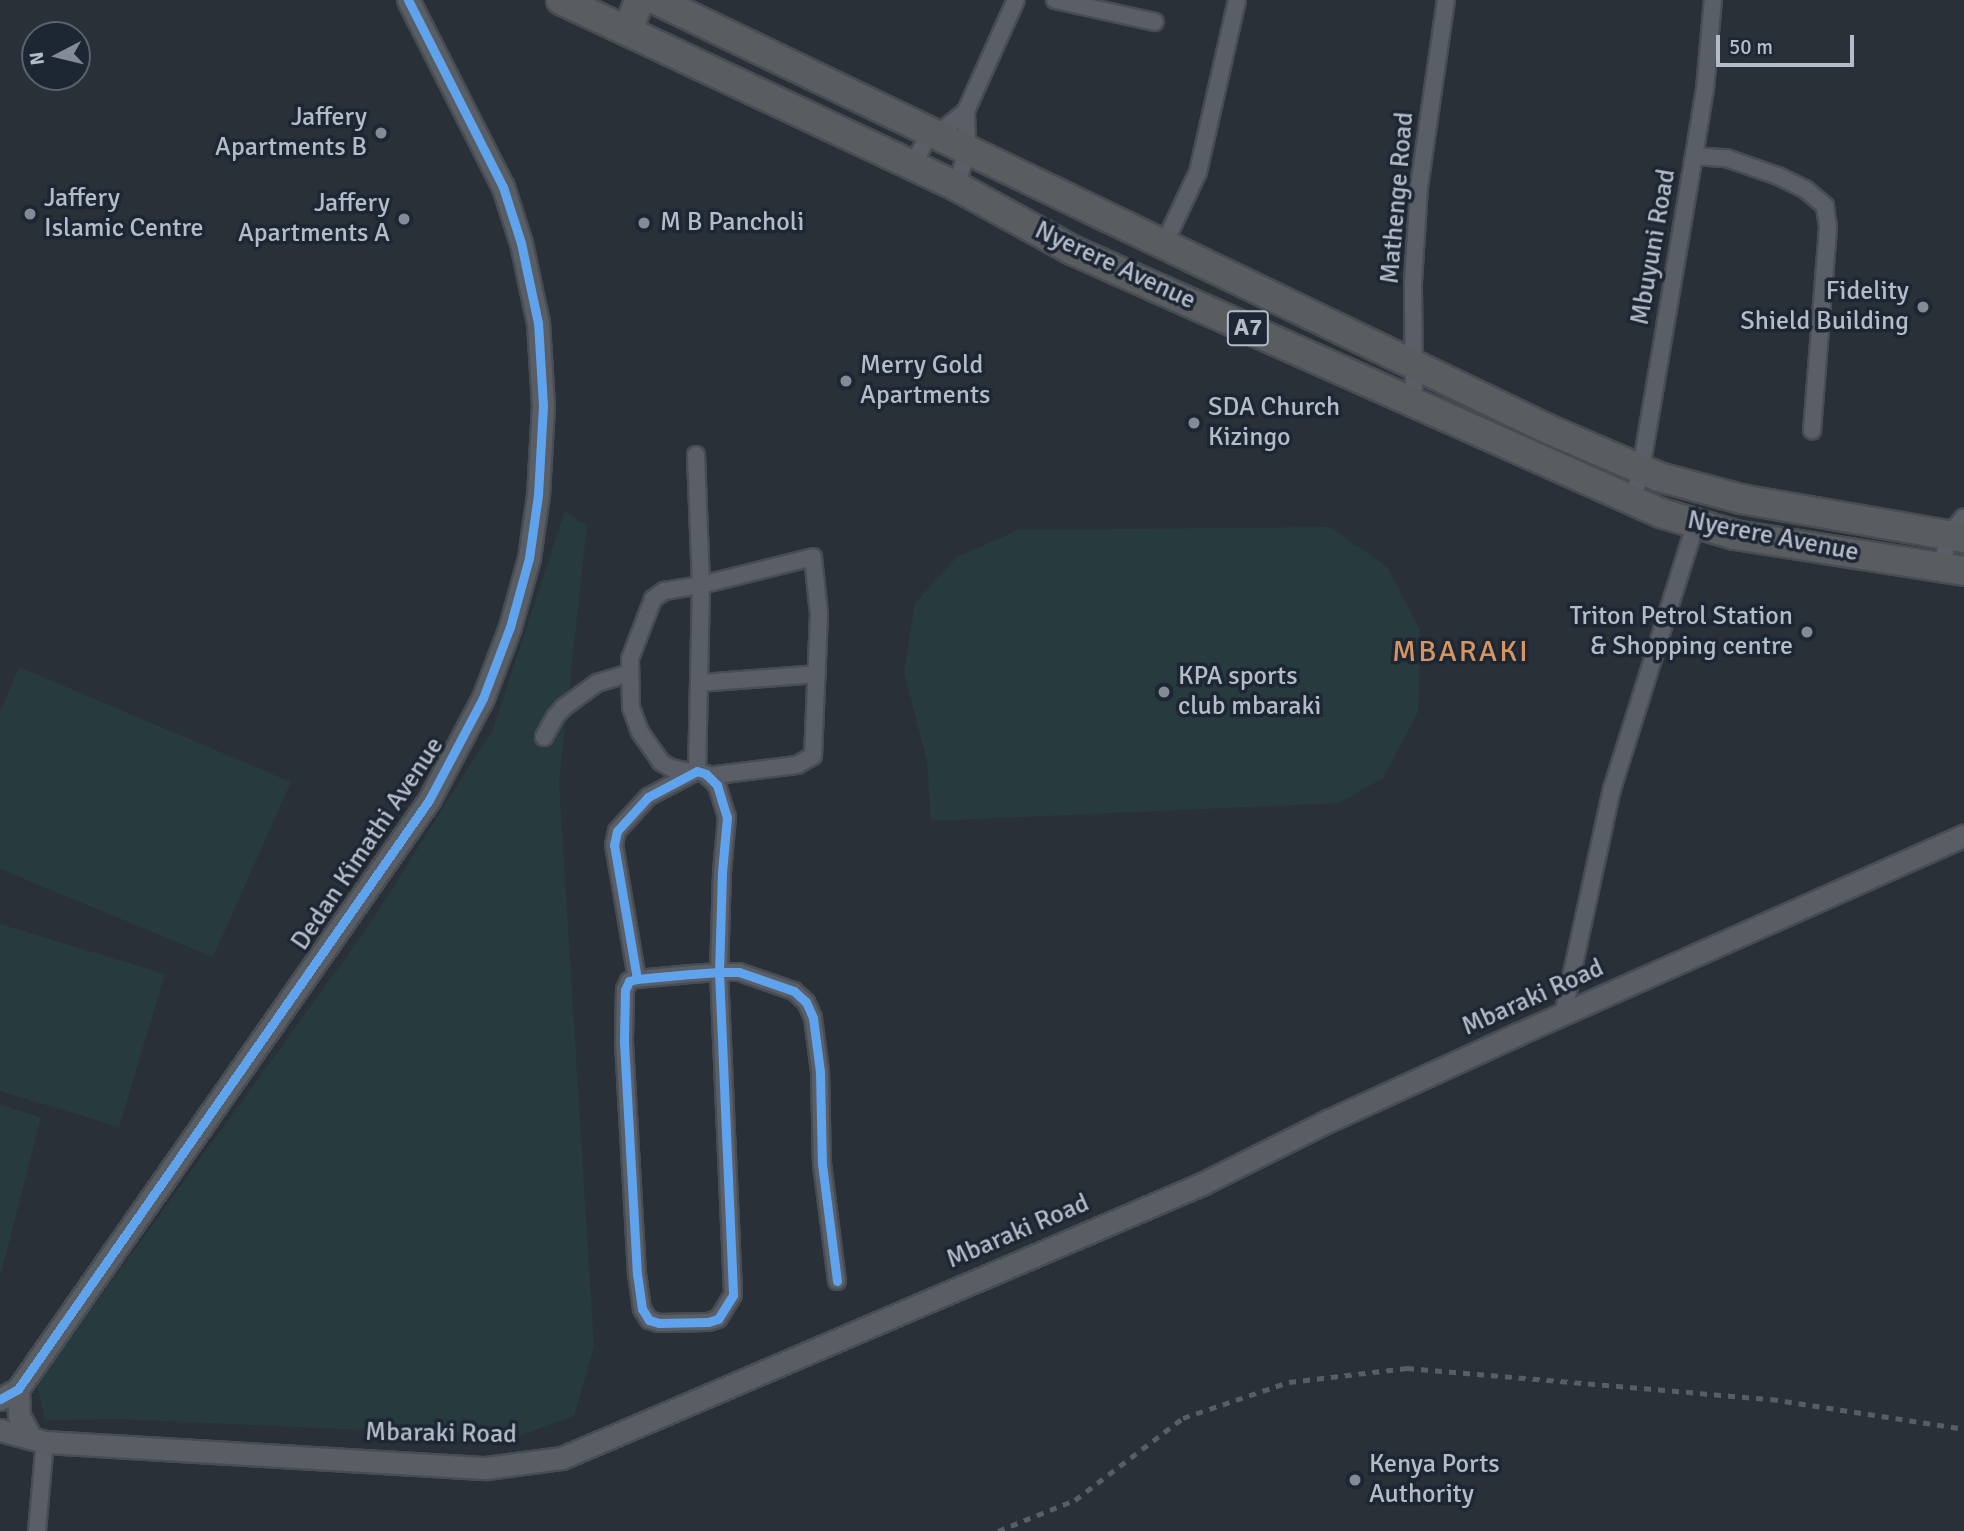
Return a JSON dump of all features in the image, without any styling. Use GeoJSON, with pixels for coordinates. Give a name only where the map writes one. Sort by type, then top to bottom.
{"type":"FeatureCollection","features":[{"type":"Feature","properties":{"kind":"highway","name":"Nyerere Avenue"},"geometry":{"type":"LineString","coordinates":[[561,0],[956,186],[1072,250],[1632,501],[1695,525],[1735,535],[1953,569]]}},
{"type":"Feature","properties":{"kind":"highway"},"geometry":{"type":"LineString","coordinates":[[628,31],[639,0]]}},
{"type":"Feature","properties":{"kind":"highway","name":"Nyerere Avenue"},"geometry":{"type":"LineString","coordinates":[[656,0],[967,152],[1641,469],[1684,485],[1741,499],[1959,530]]}},
{"type":"Feature","properties":{"kind":"highway"},"geometry":{"type":"LineString","coordinates":[[840,131],[857,96]]}},
{"type":"Feature","properties":{"kind":"highway"},"geometry":{"type":"LineString","coordinates":[[1072,250],[1370,343]]}},
{"type":"Feature","properties":{"kind":"highway"},"geometry":{"type":"LineString","coordinates":[[1735,535],[1741,499]]}},
{"type":"Feature","properties":{"kind":"main road","name":"Dedan Kimathi Avenue"},"geometry":{"type":"LineString","coordinates":[[38,1440],[19,1416],[9,1394],[429,800],[483,698],[510,627],[528,558],[538,495],[543,406],[538,323],[521,243],[503,187],[408,0]]}},
{"type":"Feature","properties":{"kind":"main road","name":"Mbaraki Road"},"geometry":{"type":"LineString","coordinates":[[0,1430],[38,1440],[486,1468],[562,1458],[1202,1184],[1328,1121],[1964,835]]}},
{"type":"Feature","properties":{"kind":"street"},"geometry":{"type":"LineString","coordinates":[[956,186],[967,152],[966,111],[1016,0]]}},
{"type":"Feature","properties":{"kind":"street"},"geometry":{"type":"LineString","coordinates":[[1055,0],[1155,22]]}},
{"type":"Feature","properties":{"kind":"street"},"geometry":{"type":"LineString","coordinates":[[1164,244],[1198,172],[1237,0]]}},
{"type":"Feature","properties":{"kind":"street","name":"Mathenge Road"},"geometry":{"type":"LineString","coordinates":[[1414,401],[1413,282],[1419,187],[1446,0]]}},
{"type":"Feature","properties":{"kind":"street","name":"Mbuyuni Road"},"geometry":{"type":"LineString","coordinates":[[1632,501],[1641,469],[1705,89],[1713,0]]}},
{"type":"Feature","properties":{"kind":"street"},"geometry":{"type":"LineString","coordinates":[[912,165],[930,132],[944,129],[966,111]]}},
{"type":"Feature","properties":{"kind":"street"},"geometry":{"type":"LineString","coordinates":[[1694,156],[1726,158],[1778,176],[1805,189],[1825,206],[1828,228],[1812,430]]}},
{"type":"Feature","properties":{"kind":"street"},"geometry":{"type":"LineString","coordinates":[[696,455],[701,585],[699,773]]}},
{"type":"Feature","properties":{"kind":"street"},"geometry":{"type":"LineString","coordinates":[[1563,1015],[1612,789],[1695,525]]}},
{"type":"Feature","properties":{"kind":"street"},"geometry":{"type":"LineString","coordinates":[[1953,569],[1959,530]]}},
{"type":"Feature","properties":{"kind":"street"},"geometry":{"type":"LineString","coordinates":[[637,979],[614,845],[617,831],[648,797],[699,773],[797,765],[813,756],[819,614],[813,557],[701,585],[664,591],[653,598],[630,659],[631,707],[640,732],[661,762],[699,773],[722,794],[727,817],[722,872],[719,972],[733,1295],[718,1319],[708,1322],[659,1323],[649,1320],[642,1309],[637,1275],[624,1040],[625,990],[629,981],[637,979],[719,972],[758,976],[794,991],[806,1002],[813,1018],[823,1106],[825,1201],[837,1281]]}},
{"type":"Feature","properties":{"kind":"street"},"geometry":{"type":"LineString","coordinates":[[544,737],[555,717],[575,699],[597,683],[629,673]]}},
{"type":"Feature","properties":{"kind":"street"},"geometry":{"type":"LineString","coordinates":[[700,683],[817,674]]}},
{"type":"Feature","properties":{"kind":"street"},"geometry":{"type":"LineString","coordinates":[[37,1531],[38,1440]]}},
{"type":"Feature","properties":{"kind":"green space"},"geometry":{"type":"Polygon","coordinates":[[[565,511],[587,526],[559,781],[594,1346],[574,1416],[516,1437],[121,1419],[45,1420],[37,1384],[368,927],[493,729],[565,511]]]}},
{"type":"Feature","properties":{"kind":"green space","name":"KPA sports club mbaraki"},"geometry":{"type":"Polygon","coordinates":[[[1330,527],[1387,567],[1420,630],[1418,712],[1383,778],[1339,803],[931,821],[927,761],[904,672],[915,603],[957,557],[1018,530],[1330,527]]]}},
{"type":"Feature","properties":{"kind":"green space"},"geometry":{"type":"Polygon","coordinates":[[[19,667],[291,782],[213,957],[0,869],[0,712],[19,667]]]}},
{"type":"Feature","properties":{"kind":"green space"},"geometry":{"type":"Polygon","coordinates":[[[0,924],[165,974],[119,1127],[0,1091],[0,924]]]}},
{"type":"Feature","properties":{"kind":"green space"},"geometry":{"type":"Polygon","coordinates":[[[0,1105],[41,1117],[0,1277],[0,1105]]]}},
{"type":"Feature","properties":{"kind":"railway"},"geometry":{"type":"LineString","coordinates":[[998,1531],[1075,1500],[1183,1418],[1289,1382],[1407,1368],[1771,1399],[1964,1429]]}},
{"type":"Feature","properties":{"kind":"cycle path"},"geometry":{"type":"LineString","coordinates":[[0,1399],[18,1389],[429,800],[483,698],[510,627],[529,558],[538,495],[543,406],[538,323],[521,243],[503,187],[408,0]]}},
{"type":"Feature","properties":{"kind":"cycle path"},"geometry":{"type":"LineString","coordinates":[[637,979],[614,845],[617,831],[648,797],[697,771],[706,774],[717,785],[727,817],[722,872],[719,972],[733,1295],[718,1319],[708,1322],[659,1323],[649,1320],[642,1309],[637,1275],[624,1040],[625,990],[629,981],[637,979],[719,972],[739,972],[794,991],[806,1002],[813,1018],[820,1072],[822,1164],[837,1281]]}},
{"type":"Feature","properties":{"kind":"place","name":"Jaffery Apartments B"},"geometry":{"type":"Point","coordinates":[381,133]}},
{"type":"Feature","properties":{"kind":"place","name":"Jaffery Islamic Centre"},"geometry":{"type":"Point","coordinates":[30,214]}},
{"type":"Feature","properties":{"kind":"place","name":"Jaffery Apartments A"},"geometry":{"type":"Point","coordinates":[404,219]}},
{"type":"Feature","properties":{"kind":"place","name":"M B Pancholi"},"geometry":{"type":"Point","coordinates":[644,223]}},
{"type":"Feature","properties":{"kind":"place","name":"Fidelity Shield Building"},"geometry":{"type":"Point","coordinates":[1923,307]}},
{"type":"Feature","properties":{"kind":"place","name":"Merry Gold Apartments"},"geometry":{"type":"Point","coordinates":[846,381]}},
{"type":"Feature","properties":{"kind":"place","name":"SDA Church Kizingo"},"geometry":{"type":"Point","coordinates":[1194,423]}},
{"type":"Feature","properties":{"kind":"place","name":"Triton Petrol Station & Shopping centre"},"geometry":{"type":"Point","coordinates":[1807,632]}},
{"type":"Feature","properties":{"kind":"place","name":"KPA sports club mbaraki"},"geometry":{"type":"Point","coordinates":[1164,692]}},
{"type":"Feature","properties":{"kind":"place","name":"Kenya Ports Authority"},"geometry":{"type":"Point","coordinates":[1355,1480]}},
{"type":"Feature","properties":{"kind":"district","name":"MBARAKI"},"geometry":{"type":"Point","coordinates":[1461,652]}}]}
